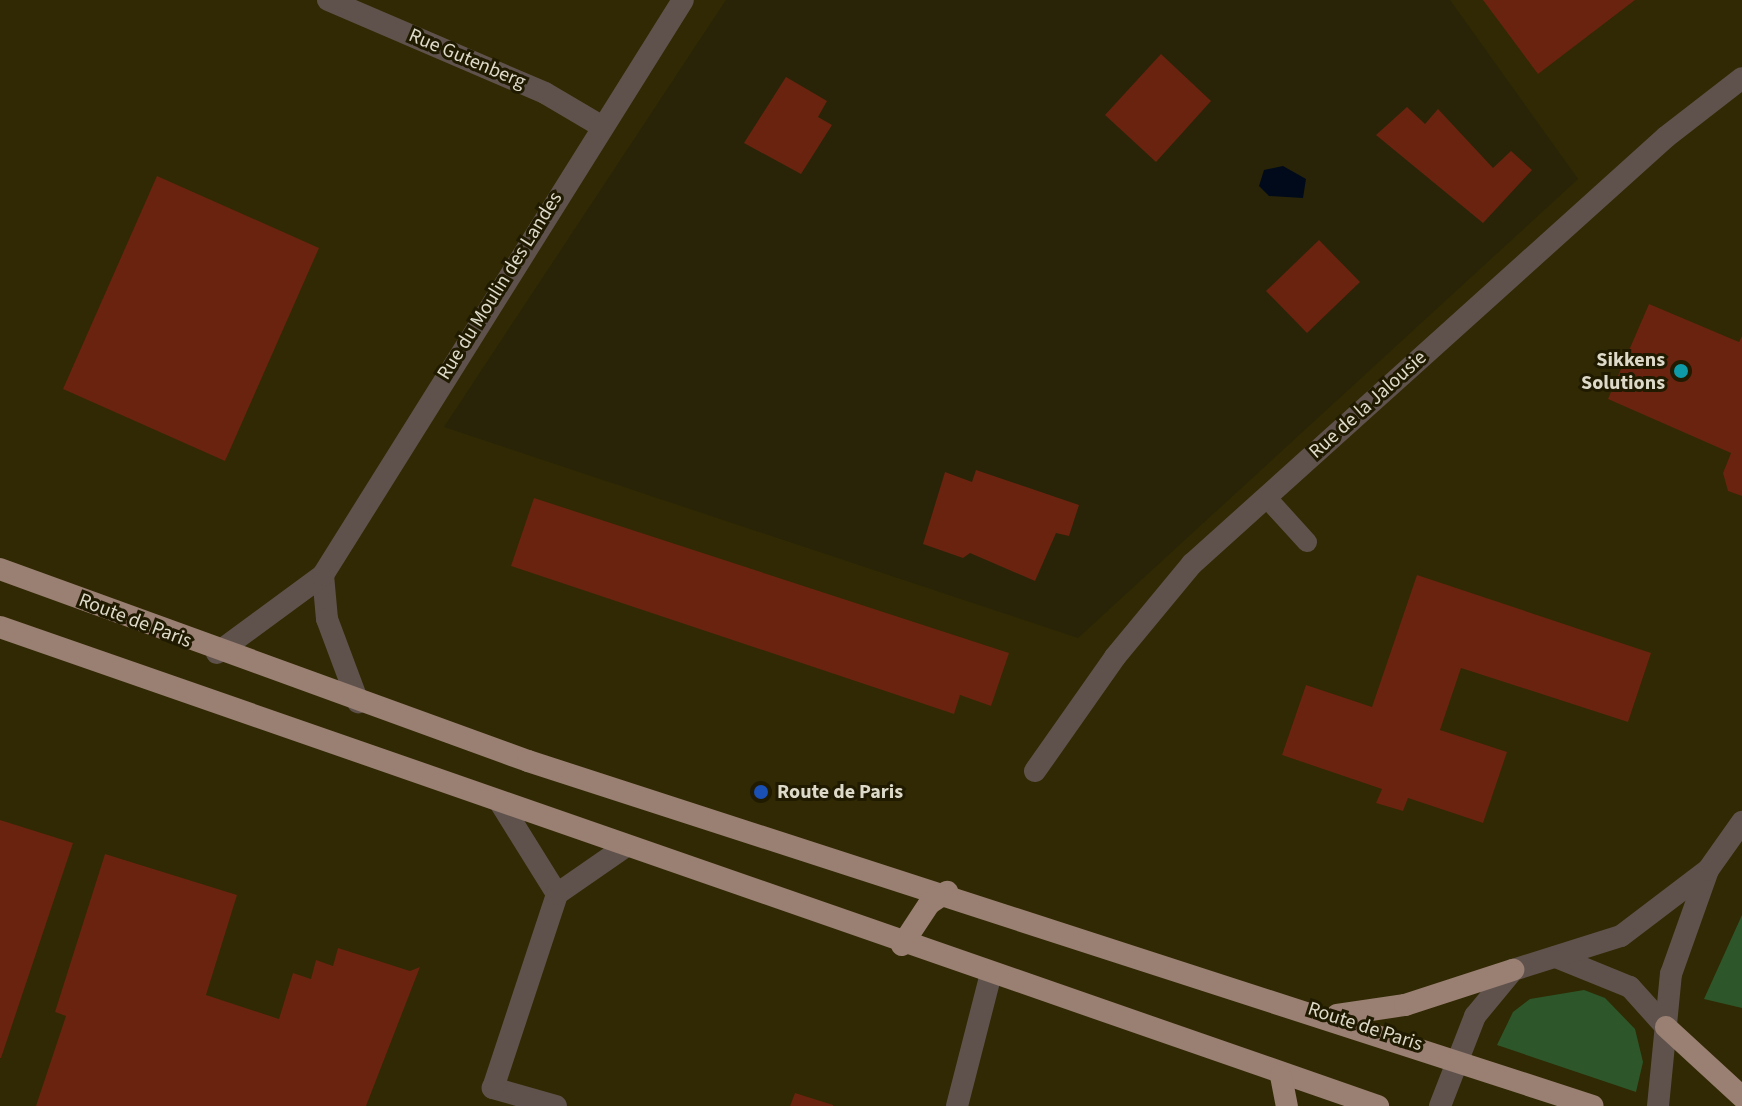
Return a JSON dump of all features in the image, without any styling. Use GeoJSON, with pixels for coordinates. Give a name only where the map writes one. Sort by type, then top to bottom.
{"type":"FeatureCollection","features":[{"type":"Feature","properties":{"kind":"main road","name":"Route de Paris"},"geometry":{"type":"LineString","coordinates":[[0,569],[217,653],[358,702],[1331,1016],[1593,1106]]}},
{"type":"Feature","properties":{"kind":"main road"},"geometry":{"type":"LineString","coordinates":[[0,627],[902,945],[1281,1076],[1378,1106]]}},
{"type":"Feature","properties":{"kind":"main road"},"geometry":{"type":"LineString","coordinates":[[902,945],[929,904],[947,892]]}},
{"type":"Feature","properties":{"kind":"main road"},"geometry":{"type":"LineString","coordinates":[[1331,1016],[1405,1005],[1513,970]]}},
{"type":"Feature","properties":{"kind":"main road"},"geometry":{"type":"LineString","coordinates":[[1666,1027],[1742,1097]]}},
{"type":"Feature","properties":{"kind":"main road"},"geometry":{"type":"LineString","coordinates":[[1281,1076],[1287,1106]]}},
{"type":"Feature","properties":{"kind":"street","name":"Rue Gutenberg"},"geometry":{"type":"LineString","coordinates":[[328,0],[545,93],[601,126]]}},
{"type":"Feature","properties":{"kind":"street","name":"Rue du Moulin des Landes"},"geometry":{"type":"LineString","coordinates":[[217,653],[323,575],[601,126],[683,0]]}},
{"type":"Feature","properties":{"kind":"street","name":"Rue de la Jalousie"},"geometry":{"type":"LineString","coordinates":[[1035,771],[1115,657],[1192,564],[1666,137],[1742,78]]}},
{"type":"Feature","properties":{"kind":"street"},"geometry":{"type":"LineString","coordinates":[[323,575],[327,619],[358,702]]}},
{"type":"Feature","properties":{"kind":"street"},"geometry":{"type":"LineString","coordinates":[[501,804],[557,894]]}},
{"type":"Feature","properties":{"kind":"street"},"geometry":{"type":"LineString","coordinates":[[1658,1106],[1671,974],[1708,870],[1742,822]]}},
{"type":"Feature","properties":{"kind":"street"},"geometry":{"type":"LineString","coordinates":[[556,1106],[493,1088],[557,894],[625,847]]}},
{"type":"Feature","properties":{"kind":"street"},"geometry":{"type":"LineString","coordinates":[[1440,1106],[1490,991],[1513,970],[1621,936],[1708,870]]}},
{"type":"Feature","properties":{"kind":"street"},"geometry":{"type":"LineString","coordinates":[[1556,957],[1630,987],[1666,1027]]}},
{"type":"Feature","properties":{"kind":"street"},"geometry":{"type":"LineString","coordinates":[[957,1106],[991,974]]}},
{"type":"Feature","properties":{"kind":"lane"},"geometry":{"type":"LineString","coordinates":[[1266,497],[1307,542]]}},
{"type":"Feature","properties":{"kind":"shaded area"},"geometry":{"type":"Polygon","coordinates":[[[0,0],[726,0],[444,427],[1078,638],[1578,179],[1450,0],[1742,0],[1742,1106],[0,1106],[0,0]]]}},
{"type":"Feature","properties":{"kind":"green space"},"geometry":{"type":"Polygon","coordinates":[[[1742,915],[1742,1008],[1704,999],[1742,915]]]}},
{"type":"Feature","properties":{"kind":"green space"},"geometry":{"type":"Polygon","coordinates":[[[1584,990],[1605,998],[1635,1029],[1643,1062],[1636,1092],[1497,1045],[1513,1012],[1530,999],[1584,990]]]}},
{"type":"Feature","properties":{"kind":"water"},"geometry":{"type":"Polygon","coordinates":[[[1283,166],[1306,179],[1303,198],[1269,196],[1259,186],[1264,170],[1283,166]]]}},
{"type":"Feature","properties":{"kind":"building"},"geometry":{"type":"Polygon","coordinates":[[[1483,0],[1635,0],[1538,74],[1483,0]]]}},
{"type":"Feature","properties":{"kind":"building"},"geometry":{"type":"Polygon","coordinates":[[[1161,54],[1211,101],[1156,162],[1105,115],[1161,54]]]}},
{"type":"Feature","properties":{"kind":"building"},"geometry":{"type":"Polygon","coordinates":[[[786,77],[827,101],[818,117],[832,125],[801,174],[744,143],[786,77]]]}},
{"type":"Feature","properties":{"kind":"building"},"geometry":{"type":"Polygon","coordinates":[[[1407,107],[1425,124],[1438,109],[1493,168],[1511,151],[1532,170],[1483,223],[1376,135],[1407,107]]]}},
{"type":"Feature","properties":{"kind":"building"},"geometry":{"type":"Polygon","coordinates":[[[157,176],[319,248],[225,461],[63,389],[157,176]]]}},
{"type":"Feature","properties":{"kind":"building"},"geometry":{"type":"Polygon","coordinates":[[[1319,240],[1360,282],[1307,333],[1266,291],[1319,240]]]}},
{"type":"Feature","properties":{"kind":"building","name":"Sikkens Solutions"},"geometry":{"type":"Polygon","coordinates":[[[1649,304],[1739,342],[1742,336],[1742,496],[1728,491],[1723,473],[1731,453],[1608,399],[1649,304]]]}},
{"type":"Feature","properties":{"kind":"building"},"geometry":{"type":"Polygon","coordinates":[[[976,470],[1079,505],[1069,536],[1056,533],[1035,581],[970,553],[963,558],[923,544],[945,472],[972,482],[976,470]]]}},
{"type":"Feature","properties":{"kind":"building"},"geometry":{"type":"Polygon","coordinates":[[[534,498],[1009,653],[991,706],[960,695],[954,714],[511,566],[534,498]]]}},
{"type":"Feature","properties":{"kind":"building"},"geometry":{"type":"Polygon","coordinates":[[[1417,575],[1651,653],[1628,722],[1461,668],[1440,730],[1507,752],[1483,823],[1408,798],[1403,811],[1376,803],[1382,789],[1282,755],[1306,685],[1372,707],[1417,575]]]}},
{"type":"Feature","properties":{"kind":"building"},"geometry":{"type":"Polygon","coordinates":[[[0,820],[73,843],[1,1058],[0,1058],[0,820]]]}},
{"type":"Feature","properties":{"kind":"building"},"geometry":{"type":"Polygon","coordinates":[[[105,854],[237,895],[206,995],[279,1019],[293,973],[311,979],[316,960],[333,966],[338,948],[410,971],[420,967],[366,1106],[36,1106],[66,1016],[55,1012],[105,854]]]}},
{"type":"Feature","properties":{"kind":"building"},"geometry":{"type":"Polygon","coordinates":[[[795,1093],[833,1105],[833,1106],[790,1106],[795,1093]]]}},
{"type":"Feature","properties":{"kind":"place","name":"Sikkens Solutions"},"geometry":{"type":"Point","coordinates":[1681,371]}},
{"type":"Feature","properties":{"kind":"place","name":"Route de Paris"},"geometry":{"type":"Point","coordinates":[761,792]}}]}
